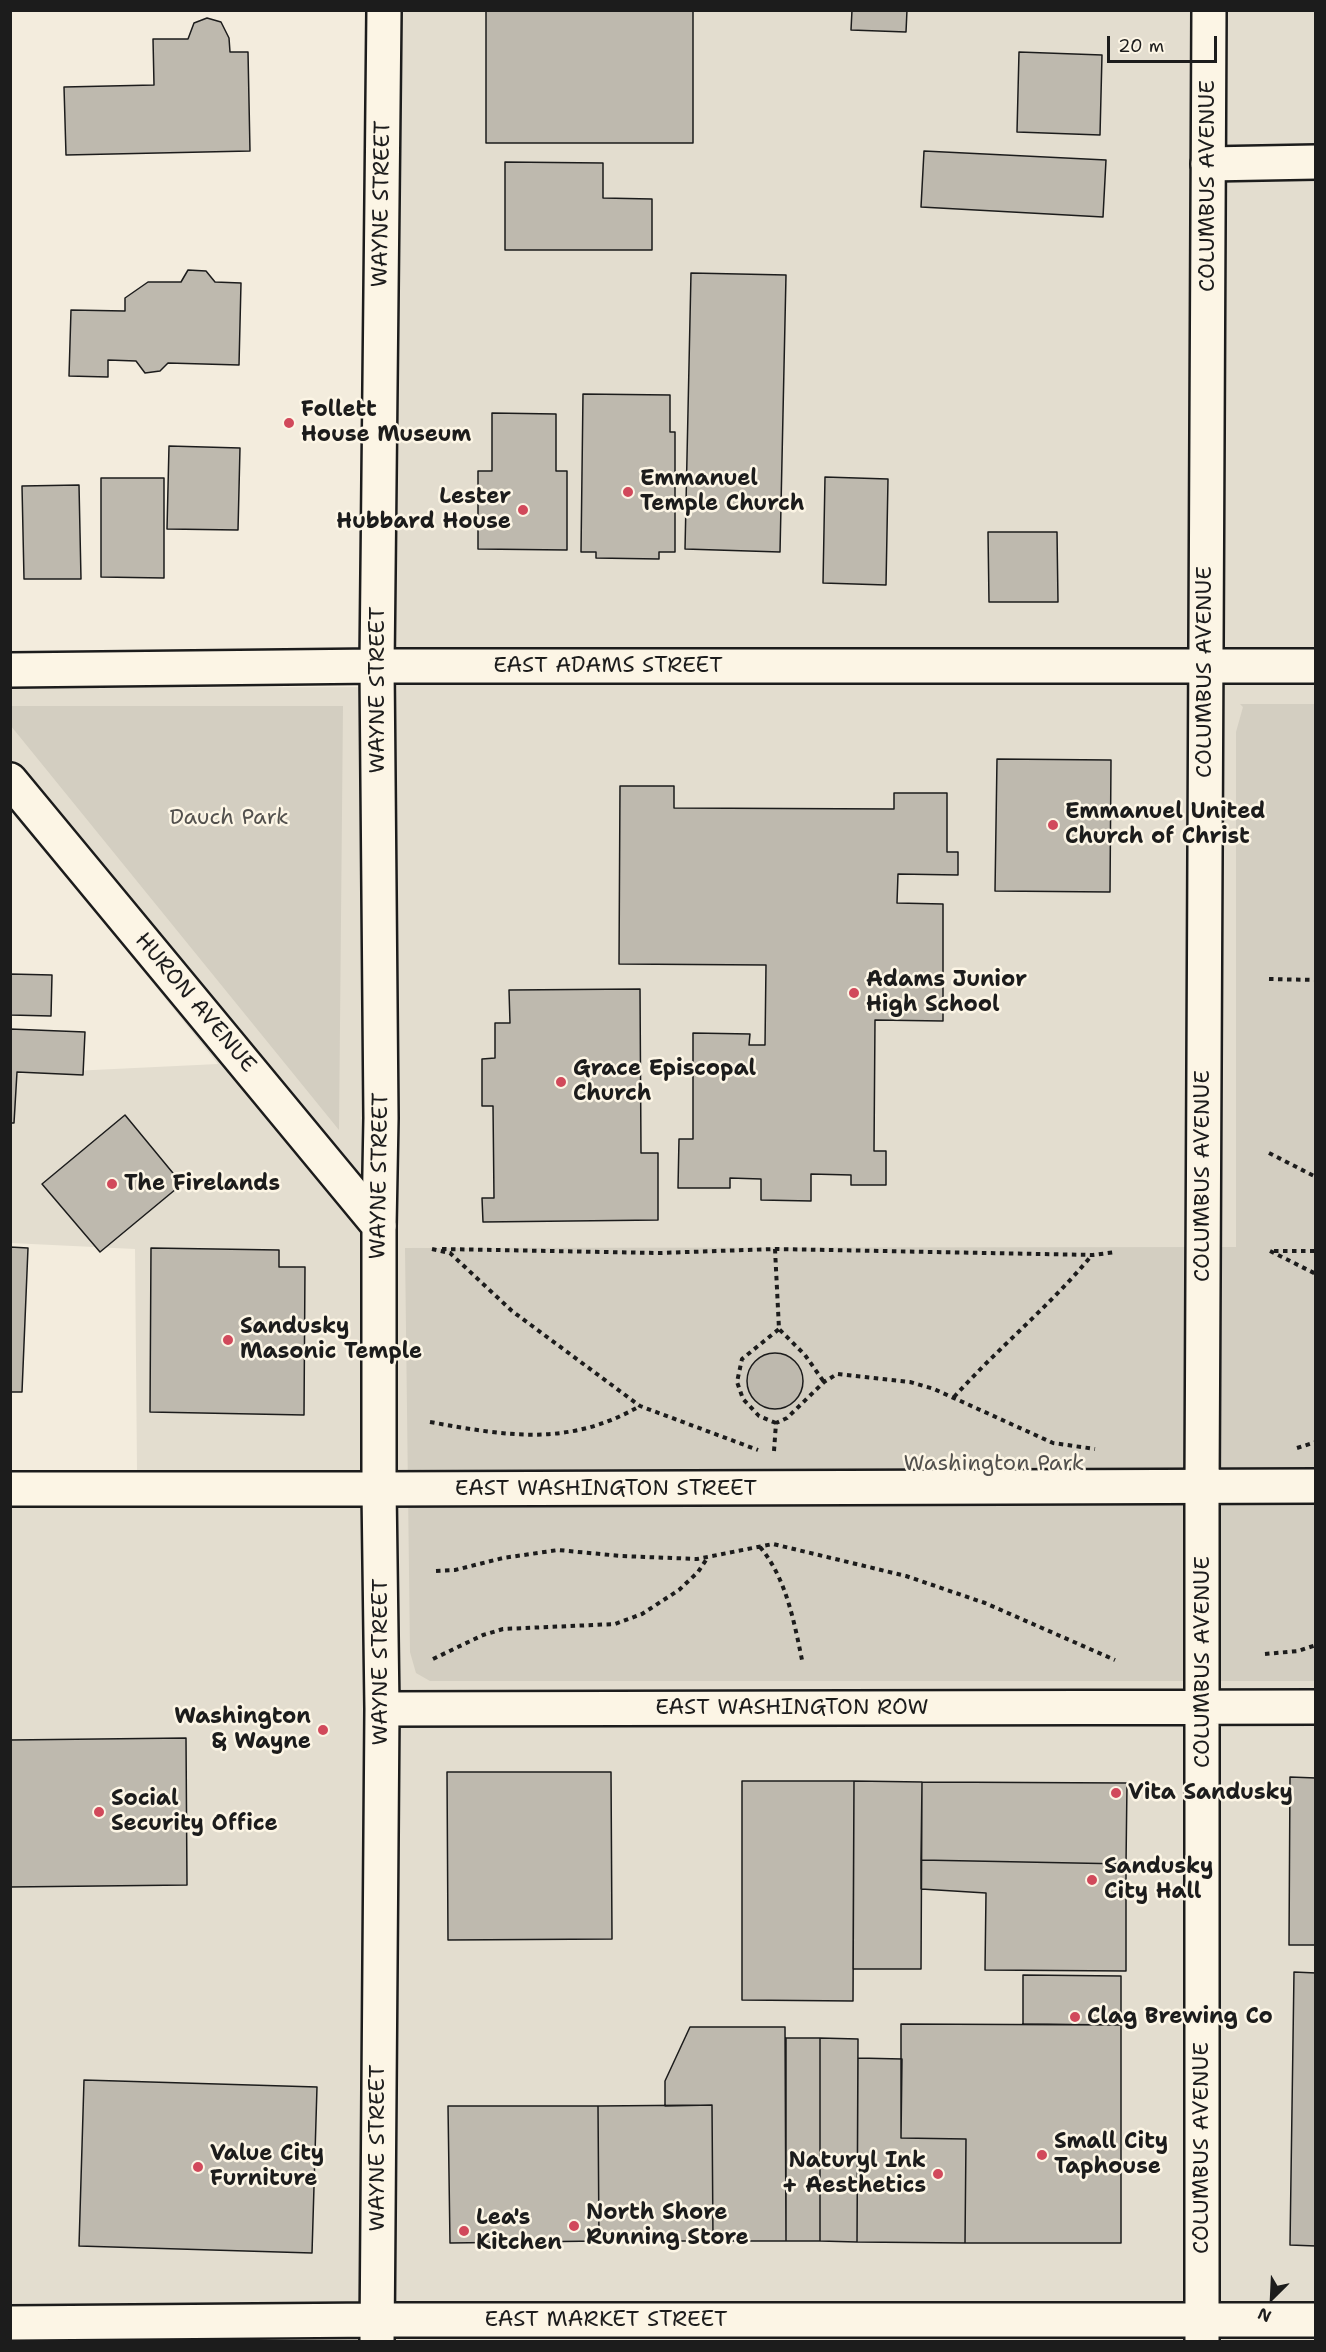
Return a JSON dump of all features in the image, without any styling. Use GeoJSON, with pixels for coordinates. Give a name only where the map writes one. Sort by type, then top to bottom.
{"type":"FeatureCollection","features":[{"type":"Feature","properties":{"kind":"street","name":"WAYNE STREET"},"geometry":{"type":"LineString","coordinates":[[377,2331],[382,1709],[379,1489],[381,1118],[377,666],[384,10]]}},
{"type":"Feature","properties":{"kind":"street","name":"COLUMBUS AVENUE"},"geometry":{"type":"LineString","coordinates":[[1202,2331],[1202,1486],[1209,10]]}},
{"type":"Feature","properties":{"kind":"street"},"geometry":{"type":"LineString","coordinates":[[1208,164],[1316,162]]}},
{"type":"Feature","properties":{"kind":"street","name":"EAST ADAMS STREET"},"geometry":{"type":"LineString","coordinates":[[10,670],[377,666],[1316,666]]}},
{"type":"Feature","properties":{"kind":"street","name":"HURON AVENUE"},"geometry":{"type":"LineString","coordinates":[[10,780],[379,1226]]}},
{"type":"Feature","properties":{"kind":"street","name":"EAST WASHINGTON STREET"},"geometry":{"type":"LineString","coordinates":[[10,1489],[1316,1486]]}},
{"type":"Feature","properties":{"kind":"street","name":"EAST WASHINGTON ROW"},"geometry":{"type":"LineString","coordinates":[[382,1709],[1316,1707]]}},
{"type":"Feature","properties":{"kind":"street","name":"EAST MARKET STREET"},"geometry":{"type":"LineString","coordinates":[[10,2323],[377,2331],[1202,2331],[1316,2320]]}},
{"type":"Feature","properties":{"kind":"path"},"geometry":{"type":"LineString","coordinates":[[1269,979],[1316,980]]}},
{"type":"Feature","properties":{"kind":"path"},"geometry":{"type":"LineString","coordinates":[[1269,1153],[1316,1177]]}},
{"type":"Feature","properties":{"kind":"path"},"geometry":{"type":"LineString","coordinates":[[776,1423],[775,1451],[760,1451],[640,1406],[512,1311],[450,1253],[432,1249],[659,1253],[775,1249],[1093,1255],[1116,1252]]}},
{"type":"Feature","properties":{"kind":"path"},"geometry":{"type":"LineString","coordinates":[[775,1249],[779,1329],[805,1355],[824,1382]]}},
{"type":"Feature","properties":{"kind":"path"},"geometry":{"type":"LineString","coordinates":[[1316,1251],[1270,1251],[1316,1274]]}},
{"type":"Feature","properties":{"kind":"path"},"geometry":{"type":"LineString","coordinates":[[954,1397],[979,1370],[1030,1324],[1093,1255]]}},
{"type":"Feature","properties":{"kind":"path"},"geometry":{"type":"LineString","coordinates":[[779,1329],[742,1359],[737,1382],[743,1399],[759,1416],[776,1423],[787,1418],[824,1382],[837,1374],[910,1382],[954,1397],[1053,1443],[1105,1450]]}},
{"type":"Feature","properties":{"kind":"path"},"geometry":{"type":"LineString","coordinates":[[430,1422],[538,1437],[604,1424],[640,1406]]}},
{"type":"Feature","properties":{"kind":"path"},"geometry":{"type":"LineString","coordinates":[[436,1571],[455,1570],[503,1558],[558,1550],[649,1558],[708,1557],[773,1544],[906,1576],[985,1603],[1115,1660]]}},
{"type":"Feature","properties":{"kind":"path"},"geometry":{"type":"LineString","coordinates":[[760,1547],[769,1557],[785,1591],[802,1660]]}},
{"type":"Feature","properties":{"kind":"path"},"geometry":{"type":"LineString","coordinates":[[433,1659],[483,1635],[502,1629],[615,1624],[642,1614],[679,1590],[699,1572],[708,1557]]}},
{"type":"Feature","properties":{"kind":"path"},"geometry":{"type":"LineString","coordinates":[[1265,1654],[1298,1651],[1316,1645]]}},
{"type":"Feature","properties":{"kind":"shaded area"},"geometry":{"type":"Polygon","coordinates":[[[382,11],[1315,11],[1315,2341],[11,2341],[11,1473],[137,1470],[135,1249],[11,1243],[10,1074],[218,1064],[11,807],[11,688],[390,687],[382,11]]]}},
{"type":"Feature","properties":{"kind":"green space","name":"Washington Park"},"geometry":{"type":"Polygon","coordinates":[[[1240,704],[1315,704],[1315,1681],[430,1681],[416,1673],[410,1652],[405,1248],[1236,1247],[1236,732],[1243,707],[1240,704]]]}},
{"type":"Feature","properties":{"kind":"green space","name":"Dauch Park"},"geometry":{"type":"Polygon","coordinates":[[[10,706],[343,706],[339,1130],[11,726],[10,706]]]}},
{"type":"Feature","properties":{"kind":"building"},"geometry":{"type":"Polygon","coordinates":[[[486,10],[693,10],[693,143],[486,143],[486,10]]]}},
{"type":"Feature","properties":{"kind":"building"},"geometry":{"type":"Polygon","coordinates":[[[852,10],[907,10],[906,32],[851,30],[852,10]]]}},
{"type":"Feature","properties":{"kind":"building"},"geometry":{"type":"Polygon","coordinates":[[[207,18],[221,22],[229,38],[230,52],[248,52],[250,151],[66,155],[64,87],[154,85],[153,39],[188,39],[194,23],[207,18]]]}},
{"type":"Feature","properties":{"kind":"building"},"geometry":{"type":"Polygon","coordinates":[[[1019,52],[1102,55],[1100,135],[1017,132],[1019,52]]]}},
{"type":"Feature","properties":{"kind":"building"},"geometry":{"type":"Polygon","coordinates":[[[924,151],[1106,160],[1103,217],[921,207],[924,151]]]}},
{"type":"Feature","properties":{"kind":"building"},"geometry":{"type":"Polygon","coordinates":[[[505,162],[603,163],[603,198],[652,199],[652,250],[505,250],[505,162]]]}},
{"type":"Feature","properties":{"kind":"building"},"geometry":{"type":"Polygon","coordinates":[[[188,270],[206,271],[215,282],[241,283],[239,365],[168,363],[160,371],[145,373],[136,361],[108,360],[108,377],[69,376],[71,310],[125,311],[125,298],[148,282],[181,282],[188,270]]]}},
{"type":"Feature","properties":{"kind":"building"},"geometry":{"type":"Polygon","coordinates":[[[691,273],[786,275],[780,552],[685,549],[691,273]]]}},
{"type":"Feature","properties":{"kind":"building","name":"Emmanuel Temple Church"},"geometry":{"type":"Polygon","coordinates":[[[583,394],[670,395],[670,432],[675,432],[675,552],[659,552],[659,559],[596,558],[596,552],[581,552],[583,394]]]}},
{"type":"Feature","properties":{"kind":"building","name":"Lester Hubbard House"},"geometry":{"type":"Polygon","coordinates":[[[492,413],[556,414],[556,471],[567,471],[567,550],[478,549],[478,471],[492,471],[492,413]]]}},
{"type":"Feature","properties":{"kind":"building"},"geometry":{"type":"Polygon","coordinates":[[[169,446],[240,448],[238,530],[167,529],[169,446]]]}},
{"type":"Feature","properties":{"kind":"building"},"geometry":{"type":"Polygon","coordinates":[[[825,477],[888,479],[886,585],[823,583],[825,477]]]}},
{"type":"Feature","properties":{"kind":"building"},"geometry":{"type":"Polygon","coordinates":[[[101,478],[164,478],[164,578],[101,577],[101,478]]]}},
{"type":"Feature","properties":{"kind":"building"},"geometry":{"type":"Polygon","coordinates":[[[79,485],[81,579],[24,579],[22,486],[79,485]]]}},
{"type":"Feature","properties":{"kind":"building"},"geometry":{"type":"Polygon","coordinates":[[[988,532],[1057,532],[1058,602],[989,602],[988,532]]]}},
{"type":"Feature","properties":{"kind":"building","name":"Emmanuel United Church of Christ"},"geometry":{"type":"Polygon","coordinates":[[[997,759],[1111,760],[1110,892],[995,891],[997,759]]]}},
{"type":"Feature","properties":{"kind":"building","name":"Adams Junior High School"},"geometry":{"type":"Polygon","coordinates":[[[620,786],[674,786],[674,808],[894,809],[894,793],[947,793],[947,852],[958,852],[958,875],[898,874],[897,903],[943,904],[943,1021],[875,1020],[874,1151],[886,1151],[886,1185],[851,1185],[851,1175],[811,1174],[811,1201],[761,1200],[761,1179],[730,1178],[730,1188],[678,1188],[679,1139],[693,1139],[693,1033],[750,1034],[749,1045],[765,1045],[766,965],[619,964],[620,786]]]}},
{"type":"Feature","properties":{"kind":"building"},"geometry":{"type":"Polygon","coordinates":[[[10,974],[52,975],[51,1016],[10,1015],[10,974]]]}},
{"type":"Feature","properties":{"kind":"building","name":"Grace Episcopal Church"},"geometry":{"type":"Polygon","coordinates":[[[640,989],[641,1153],[658,1153],[658,1220],[483,1222],[482,1198],[494,1198],[493,1106],[482,1106],[482,1059],[495,1058],[495,1023],[510,1023],[509,990],[640,989]]]}},
{"type":"Feature","properties":{"kind":"building"},"geometry":{"type":"Polygon","coordinates":[[[10,1029],[85,1032],[83,1075],[17,1072],[14,1123],[10,1123],[10,1029]]]}},
{"type":"Feature","properties":{"kind":"building","name":"The Firelands"},"geometry":{"type":"Polygon","coordinates":[[[125,1115],[182,1184],[100,1252],[42,1184],[125,1115]]]}},
{"type":"Feature","properties":{"kind":"building"},"geometry":{"type":"Polygon","coordinates":[[[10,1247],[28,1248],[22,1392],[10,1392],[10,1247]]]}},
{"type":"Feature","properties":{"kind":"building","name":"Sandusky Masonic Temple"},"geometry":{"type":"Polygon","coordinates":[[[151,1248],[279,1250],[279,1267],[305,1267],[304,1415],[150,1412],[151,1248]]]}},
{"type":"Feature","properties":{"kind":"building"},"geometry":{"type":"Polygon","coordinates":[[[769,1353],[781,1353],[791,1357],[799,1365],[803,1381],[799,1397],[791,1405],[781,1409],[769,1409],[759,1405],[751,1397],[747,1387],[747,1375],[751,1365],[759,1357],[769,1353]]]}},
{"type":"Feature","properties":{"kind":"building","name":"Social Security Office"},"geometry":{"type":"Polygon","coordinates":[[[186,1738],[187,1885],[10,1887],[10,1740],[186,1738]]]}},
{"type":"Feature","properties":{"kind":"building"},"geometry":{"type":"Polygon","coordinates":[[[447,1772],[611,1772],[612,1939],[448,1940],[447,1772]]]}},
{"type":"Feature","properties":{"kind":"building"},"geometry":{"type":"Polygon","coordinates":[[[1290,1777],[1316,1778],[1316,1945],[1289,1945],[1290,1777]]]}},
{"type":"Feature","properties":{"kind":"building"},"geometry":{"type":"Polygon","coordinates":[[[742,1781],[854,1781],[853,2001],[742,2000],[742,1781]]]}},
{"type":"Feature","properties":{"kind":"building"},"geometry":{"type":"Polygon","coordinates":[[[854,1781],[922,1782],[921,1969],[853,1969],[854,1781]]]}},
{"type":"Feature","properties":{"kind":"building"},"geometry":{"type":"Polygon","coordinates":[[[922,1782],[1127,1783],[1126,1864],[921,1860],[922,1782]]]}},
{"type":"Feature","properties":{"kind":"building"},"geometry":{"type":"Polygon","coordinates":[[[921,1860],[1126,1864],[1126,1971],[985,1970],[986,1893],[921,1889],[921,1860]]]}},
{"type":"Feature","properties":{"kind":"building"},"geometry":{"type":"Polygon","coordinates":[[[1294,1972],[1316,1973],[1316,2246],[1290,2245],[1294,1972]]]}},
{"type":"Feature","properties":{"kind":"building"},"geometry":{"type":"Polygon","coordinates":[[[1023,1975],[1121,1976],[1121,2025],[1023,2024],[1023,1975]]]}},
{"type":"Feature","properties":{"kind":"building"},"geometry":{"type":"Polygon","coordinates":[[[901,2024],[1121,2025],[1121,2243],[965,2243],[966,2139],[901,2138],[901,2024]]]}},
{"type":"Feature","properties":{"kind":"building"},"geometry":{"type":"Polygon","coordinates":[[[690,2027],[785,2027],[786,2241],[713,2241],[712,2105],[665,2106],[665,2081],[690,2027]]]}},
{"type":"Feature","properties":{"kind":"building"},"geometry":{"type":"Polygon","coordinates":[[[786,2038],[820,2038],[820,2241],[786,2241],[786,2038]]]}},
{"type":"Feature","properties":{"kind":"building"},"geometry":{"type":"Polygon","coordinates":[[[820,2038],[858,2039],[857,2242],[820,2241],[820,2038]]]}},
{"type":"Feature","properties":{"kind":"building"},"geometry":{"type":"Polygon","coordinates":[[[858,2058],[902,2059],[901,2138],[966,2139],[965,2243],[857,2242],[858,2058]]]}},
{"type":"Feature","properties":{"kind":"building","name":"Value City Furniture"},"geometry":{"type":"Polygon","coordinates":[[[84,2080],[317,2087],[312,2253],[79,2246],[84,2080]]]}},
{"type":"Feature","properties":{"kind":"building"},"geometry":{"type":"Polygon","coordinates":[[[712,2105],[713,2241],[599,2241],[598,2106],[712,2105]]]}},
{"type":"Feature","properties":{"kind":"building"},"geometry":{"type":"Polygon","coordinates":[[[448,2106],[598,2106],[599,2241],[450,2243],[448,2106]]]}},
{"type":"Feature","properties":{"kind":"place","name":"Follett House Museum"},"geometry":{"type":"Point","coordinates":[289,423]}},
{"type":"Feature","properties":{"kind":"place","name":"Emmanuel Temple Church"},"geometry":{"type":"Point","coordinates":[628,492]}},
{"type":"Feature","properties":{"kind":"place","name":"Lester Hubbard House"},"geometry":{"type":"Point","coordinates":[523,510]}},
{"type":"Feature","properties":{"kind":"place","name":"Emmanuel United Church of Christ"},"geometry":{"type":"Point","coordinates":[1053,825]}},
{"type":"Feature","properties":{"kind":"place","name":"Adams Junior High School"},"geometry":{"type":"Point","coordinates":[854,993]}},
{"type":"Feature","properties":{"kind":"place","name":"Grace Episcopal Church"},"geometry":{"type":"Point","coordinates":[561,1082]}},
{"type":"Feature","properties":{"kind":"place","name":"The Firelands"},"geometry":{"type":"Point","coordinates":[112,1184]}},
{"type":"Feature","properties":{"kind":"place","name":"Sandusky Masonic Temple"},"geometry":{"type":"Point","coordinates":[228,1340]}},
{"type":"Feature","properties":{"kind":"place","name":"Washington & Wayne"},"geometry":{"type":"Point","coordinates":[323,1730]}},
{"type":"Feature","properties":{"kind":"place","name":"Vita Sandusky"},"geometry":{"type":"Point","coordinates":[1116,1793]}},
{"type":"Feature","properties":{"kind":"place","name":"Social Security Office"},"geometry":{"type":"Point","coordinates":[99,1812]}},
{"type":"Feature","properties":{"kind":"place","name":"Sandusky City Hall"},"geometry":{"type":"Point","coordinates":[1092,1880]}},
{"type":"Feature","properties":{"kind":"place","name":"Clag Brewing Co"},"geometry":{"type":"Point","coordinates":[1075,2017]}},
{"type":"Feature","properties":{"kind":"place","name":"Small City Taphouse"},"geometry":{"type":"Point","coordinates":[1042,2155]}},
{"type":"Feature","properties":{"kind":"place","name":"Value City Furniture"},"geometry":{"type":"Point","coordinates":[198,2167]}},
{"type":"Feature","properties":{"kind":"place","name":"Naturyl Ink + Aesthetics"},"geometry":{"type":"Point","coordinates":[938,2174]}},
{"type":"Feature","properties":{"kind":"place","name":"North Shore Running Store"},"geometry":{"type":"Point","coordinates":[574,2226]}},
{"type":"Feature","properties":{"kind":"place","name":"Lea's Kitchen"},"geometry":{"type":"Point","coordinates":[464,2231]}}]}
